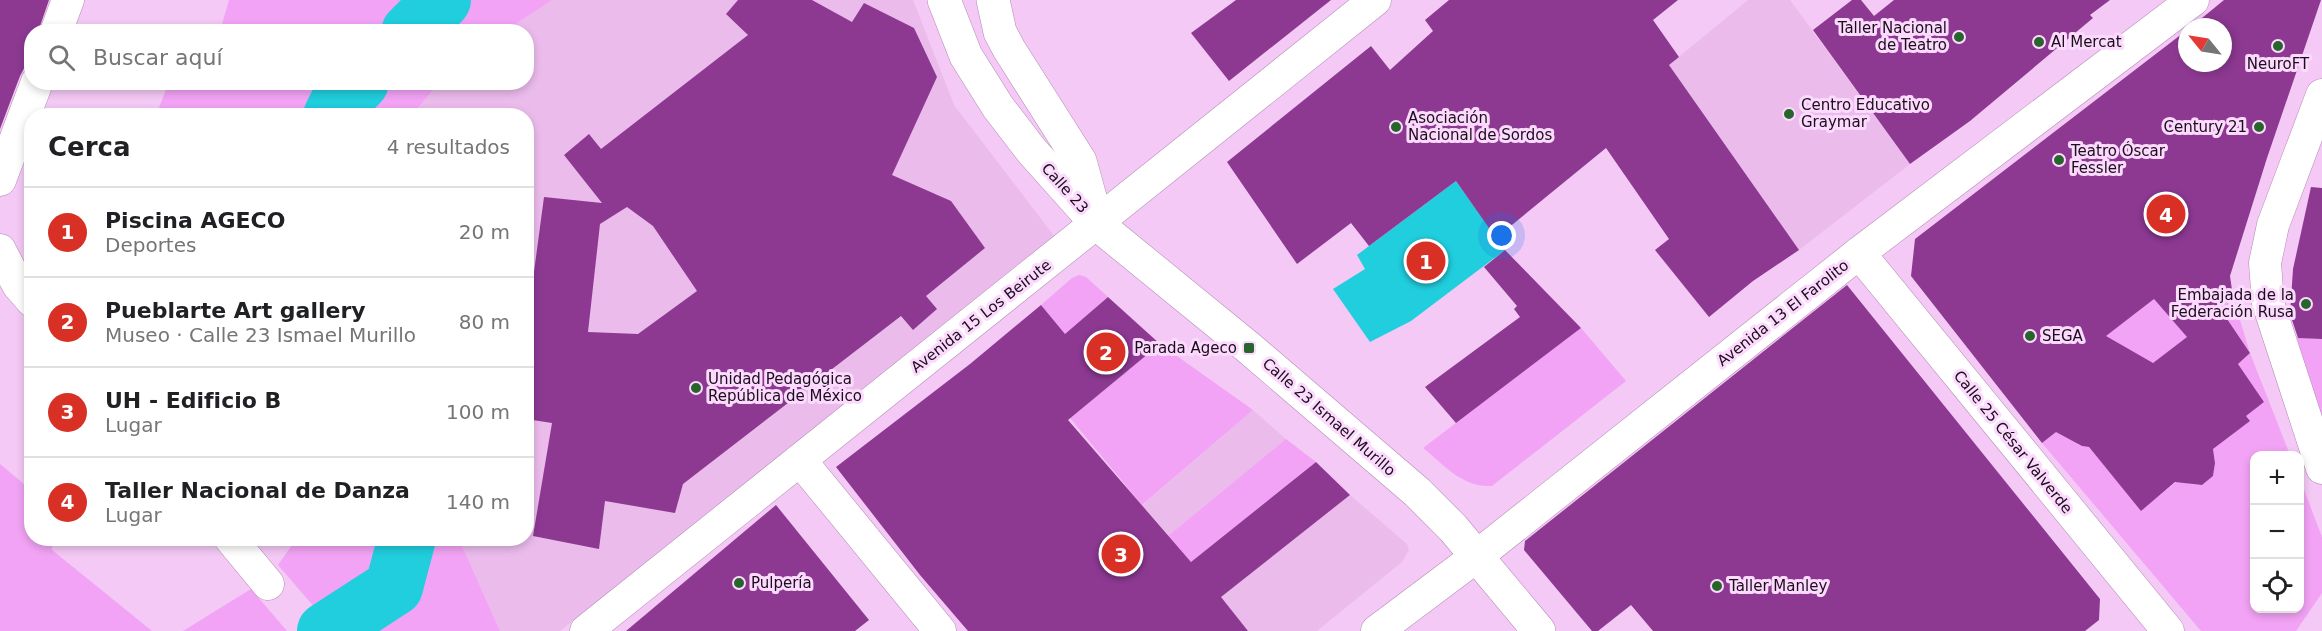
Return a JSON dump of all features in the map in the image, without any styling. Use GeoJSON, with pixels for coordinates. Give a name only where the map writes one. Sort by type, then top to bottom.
{"type":"FeatureCollection","features":[{"type":"Feature","properties":{"kind":"main road","name":"Calle 23"},"geometry":{"type":"LineString","coordinates":[[944,0],[966,56],[998,107],[1031,150],[1097,224]]}},
{"type":"Feature","properties":{"kind":"main road","name":"Calle 23"},"geometry":{"type":"LineString","coordinates":[[993,0],[1000,32],[1009,49],[1080,161],[1097,224]]}},
{"type":"Feature","properties":{"kind":"main road","name":"Calle 23 Ismael Murillo"},"geometry":{"type":"LineString","coordinates":[[1097,224],[1249,348],[1417,492],[1477,556],[1539,631]]}},
{"type":"Feature","properties":{"kind":"street"},"geometry":{"type":"LineString","coordinates":[[59,24],[68,0]]}},
{"type":"Feature","properties":{"kind":"street","name":"Avenida 15 Los Beirute"},"geometry":{"type":"LineString","coordinates":[[586,631],[1375,0]]}},
{"type":"Feature","properties":{"kind":"street","name":"Avenida 13 El Farolito"},"geometry":{"type":"LineString","coordinates":[[1377,631],[1477,556],[1859,253],[2193,0]]}},
{"type":"Feature","properties":{"kind":"street"},"geometry":{"type":"LineString","coordinates":[[27,108],[34,90]]}},
{"type":"Feature","properties":{"kind":"street"},"geometry":{"type":"LineString","coordinates":[[2322,95],[2273,225],[2265,263],[2268,303],[2322,468]]}},
{"type":"Feature","properties":{"kind":"street"},"geometry":{"type":"LineString","coordinates":[[0,180],[24,116]]}},
{"type":"Feature","properties":{"kind":"street"},"geometry":{"type":"LineString","coordinates":[[0,250],[24,292]]}},
{"type":"Feature","properties":{"kind":"street","name":"Calle 25 César Valverde"},"geometry":{"type":"LineString","coordinates":[[1859,253],[2153,626]]}},
{"type":"Feature","properties":{"kind":"street"},"geometry":{"type":"LineString","coordinates":[[800,460],[940,631]]}},
{"type":"Feature","properties":{"kind":"street"},"geometry":{"type":"LineString","coordinates":[[237,546],[268,584]]}},
{"type":"Feature","properties":{"kind":"shaded area"},"geometry":{"type":"Polygon","coordinates":[[[229,0],[552,0],[516,24],[222,24],[229,0]]]}},
{"type":"Feature","properties":{"kind":"shaded area","name":"Unidad Pedagógica República de México"},"geometry":{"type":"Polygon","coordinates":[[[552,0],[913,0],[954,105],[1055,237],[560,631],[500,631],[462,546],[534,546],[534,108],[419,108],[433,90],[534,90],[534,24],[516,24],[552,0]]]}},
{"type":"Feature","properties":{"kind":"shaded area","name":"Centro Educativo Graymar"},"geometry":{"type":"Polygon","coordinates":[[[1748,0],[1790,0],[1910,164],[1799,250],[1669,65],[1748,0]]]}},
{"type":"Feature","properties":{"kind":"shaded area"},"geometry":{"type":"Polygon","coordinates":[[[166,90],[433,90],[418,108],[159,108],[166,90]]]}},
{"type":"Feature","properties":{"kind":"shaded area"},"geometry":{"type":"Polygon","coordinates":[[[1456,181],[1505,250],[1411,321],[1370,342],[1333,289],[1365,269],[1357,255],[1456,181]]]}},
{"type":"Feature","properties":{"kind":"shaded area"},"geometry":{"type":"Polygon","coordinates":[[[1079,275],[1086,277],[1108,297],[1065,334],[1041,305],[1072,278],[1079,275]]]}},
{"type":"Feature","properties":{"kind":"shaded area"},"geometry":{"type":"Polygon","coordinates":[[[2233,297],[2250,353],[2222,311],[2153,363],[2077,358],[2154,299],[2173,321],[2233,297]]]}},
{"type":"Feature","properties":{"kind":"shaded area"},"geometry":{"type":"Polygon","coordinates":[[[1581,328],[1626,381],[1492,486],[1482,486],[1463,479],[1423,448],[1581,328]]]}},
{"type":"Feature","properties":{"kind":"shaded area"},"geometry":{"type":"Polygon","coordinates":[[[2289,337],[2322,339],[2322,438],[2289,337]]]}},
{"type":"Feature","properties":{"kind":"shaded area"},"geometry":{"type":"Polygon","coordinates":[[[1160,344],[1253,410],[1142,505],[1070,418],[1160,344]]]}},
{"type":"Feature","properties":{"kind":"shaded area"},"geometry":{"type":"Polygon","coordinates":[[[2250,353],[2288,451],[2250,451],[2250,613],[2304,613],[2304,490],[2322,537],[2322,593],[2296,631],[2201,631],[2042,443],[2072,419],[2072,434],[2075,442],[2089,447],[2141,510],[2180,479],[2190,484],[2202,485],[2213,476],[2215,463],[2213,449],[2250,421],[2246,416],[2264,402],[2238,364],[2250,353]]]}},
{"type":"Feature","properties":{"kind":"shaded area"},"geometry":{"type":"Polygon","coordinates":[[[1253,410],[1286,439],[1168,536],[1220,597],[1350,495],[1407,544],[1409,550],[1402,562],[1317,631],[1061,631],[1053,546],[1125,485],[1143,505],[1253,410]]]}},
{"type":"Feature","properties":{"kind":"shaded area"},"geometry":{"type":"Polygon","coordinates":[[[1286,439],[1316,462],[1191,562],[1168,536],[1286,439]]]}},
{"type":"Feature","properties":{"kind":"shaded area"},"geometry":{"type":"Polygon","coordinates":[[[0,464],[24,484],[24,546],[52,546],[52,550],[152,631],[0,631],[0,464]]]}},
{"type":"Feature","properties":{"kind":"shaded area"},"geometry":{"type":"Polygon","coordinates":[[[291,546],[462,546],[500,631],[335,631],[278,565],[291,546]]]}},
{"type":"Feature","properties":{"kind":"shaded area"},"geometry":{"type":"Polygon","coordinates":[[[251,589],[287,631],[183,631],[251,589]]]}},
{"type":"Feature","properties":{"kind":"building"},"geometry":{"type":"Polygon","coordinates":[[[0,0],[49,0],[41,24],[24,24],[24,68],[0,129],[0,0]]]}},
{"type":"Feature","properties":{"kind":"building","name":"Unidad Pedagógica República de México"},"geometry":{"type":"Polygon","coordinates":[[[738,0],[812,0],[852,22],[864,3],[914,28],[937,77],[892,175],[951,201],[985,248],[926,296],[937,309],[913,330],[901,316],[683,484],[675,513],[605,501],[599,549],[534,536],[552,423],[534,420],[534,272],[544,197],[602,203],[564,155],[589,134],[601,149],[748,35],[726,14],[738,0]],[[627,207],[600,224],[588,332],[638,334],[697,291],[653,226],[627,207]]]}},
{"type":"Feature","properties":{"kind":"building"},"geometry":{"type":"Polygon","coordinates":[[[1236,0],[1331,0],[1229,81],[1191,33],[1236,0]]]}},
{"type":"Feature","properties":{"kind":"building"},"geometry":{"type":"Polygon","coordinates":[[[1449,0],[1678,0],[1653,20],[1679,57],[1669,65],[1799,250],[1753,281],[1709,317],[1655,250],[1669,239],[1606,148],[1496,238],[1456,181],[1369,246],[1351,223],[1297,264],[1227,162],[1371,46],[1390,70],[1433,31],[1425,20],[1449,0]]]}},
{"type":"Feature","properties":{"kind":"building"},"geometry":{"type":"Polygon","coordinates":[[[1852,0],[1861,0],[1874,16],[1894,0],[2110,0],[2090,15],[2093,18],[1970,121],[1910,164],[1813,30],[1852,0]]]}},
{"type":"Feature","properties":{"kind":"building"},"geometry":{"type":"Polygon","coordinates":[[[2224,0],[2321,0],[2267,158],[2230,276],[2233,297],[2217,304],[2250,353],[2238,364],[2264,402],[2246,416],[2250,421],[2213,449],[2215,463],[2213,476],[2202,485],[2175,482],[2141,511],[2089,447],[2082,446],[2056,432],[2042,443],[1911,276],[1915,239],[2178,37],[2178,72],[2232,72],[2232,18],[2202,18],[2224,0]],[[2154,299],[2106,336],[2153,363],[2187,337],[2154,299]]]}},
{"type":"Feature","properties":{"kind":"building"},"geometry":{"type":"Polygon","coordinates":[[[2311,187],[2322,188],[2322,339],[2298,338],[2290,314],[2293,269],[2311,187]]]}},
{"type":"Feature","properties":{"kind":"building"},"geometry":{"type":"Polygon","coordinates":[[[1505,250],[1581,328],[1456,423],[1425,387],[1520,317],[1514,309],[1517,306],[1484,267],[1505,250]]]}},
{"type":"Feature","properties":{"kind":"building"},"geometry":{"type":"Polygon","coordinates":[[[1847,285],[2100,599],[2099,620],[2085,631],[1653,631],[1631,605],[1598,631],[1592,631],[1524,550],[1525,541],[1847,285]]]}},
{"type":"Feature","properties":{"kind":"building"},"geometry":{"type":"Polygon","coordinates":[[[1108,297],[1160,344],[1068,420],[1191,562],[1316,462],[1350,495],[1221,597],[1248,631],[968,631],[920,575],[836,467],[970,364],[1041,305],[1065,334],[1108,297]]]}},
{"type":"Feature","properties":{"kind":"building"},"geometry":{"type":"Polygon","coordinates":[[[776,505],[869,620],[855,631],[626,631],[776,505]]]}},
{"type":"Feature","properties":{"kind":"waterway"},"geometry":{"type":"LineString","coordinates":[[418,24],[442,0]]}},
{"type":"Feature","properties":{"kind":"waterway"},"geometry":{"type":"LineString","coordinates":[[336,108],[352,90]]}},
{"type":"Feature","properties":{"kind":"waterway"},"geometry":{"type":"LineString","coordinates":[[326,631],[394,587],[405,546]]}},
{"type":"Feature","properties":{"kind":"place","name":"Taller Nacional de Teatro"},"geometry":{"type":"Point","coordinates":[1959,37]}},
{"type":"Feature","properties":{"kind":"place","name":"Al Mercat"},"geometry":{"type":"Point","coordinates":[2039,42]}},
{"type":"Feature","properties":{"kind":"place","name":"NeuroFT"},"geometry":{"type":"Point","coordinates":[2278,46]}},
{"type":"Feature","properties":{"kind":"place","name":"Centro Educativo Graymar"},"geometry":{"type":"Point","coordinates":[1789,114]}},
{"type":"Feature","properties":{"kind":"place","name":"Asociación Nacional de Sordos"},"geometry":{"type":"Point","coordinates":[1396,127]}},
{"type":"Feature","properties":{"kind":"place","name":"Century 21"},"geometry":{"type":"Point","coordinates":[2259,127]}},
{"type":"Feature","properties":{"kind":"place","name":"Teatro Óscar Fessler"},"geometry":{"type":"Point","coordinates":[2059,160]}},
{"type":"Feature","properties":{"kind":"place","name":"Taller Nacional de Danza"},"geometry":{"type":"Point","coordinates":[2166,214]}},
{"type":"Feature","properties":{"kind":"place","name":"Piscina AGECO"},"geometry":{"type":"Point","coordinates":[1426,261]}},
{"type":"Feature","properties":{"kind":"place","name":"Embajada de la Federación Rusa"},"geometry":{"type":"Point","coordinates":[2306,304]}},
{"type":"Feature","properties":{"kind":"place","name":"SEGA"},"geometry":{"type":"Point","coordinates":[2030,336]}},
{"type":"Feature","properties":{"kind":"place","name":"Parada Ageco"},"geometry":{"type":"Point","coordinates":[1249,348]}},
{"type":"Feature","properties":{"kind":"place","name":"Pueblarte Art gallery"},"geometry":{"type":"Point","coordinates":[1106,352]}},
{"type":"Feature","properties":{"kind":"place","name":"Unidad Pedagógica República de México"},"geometry":{"type":"Point","coordinates":[696,388]}},
{"type":"Feature","properties":{"kind":"place","name":"UH - Edificio B"},"geometry":{"type":"Point","coordinates":[1121,554]}},
{"type":"Feature","properties":{"kind":"place","name":"Pulpería"},"geometry":{"type":"Point","coordinates":[739,583]}},
{"type":"Feature","properties":{"kind":"place","name":"Taller Manley"},"geometry":{"type":"Point","coordinates":[1717,586]}}]}
